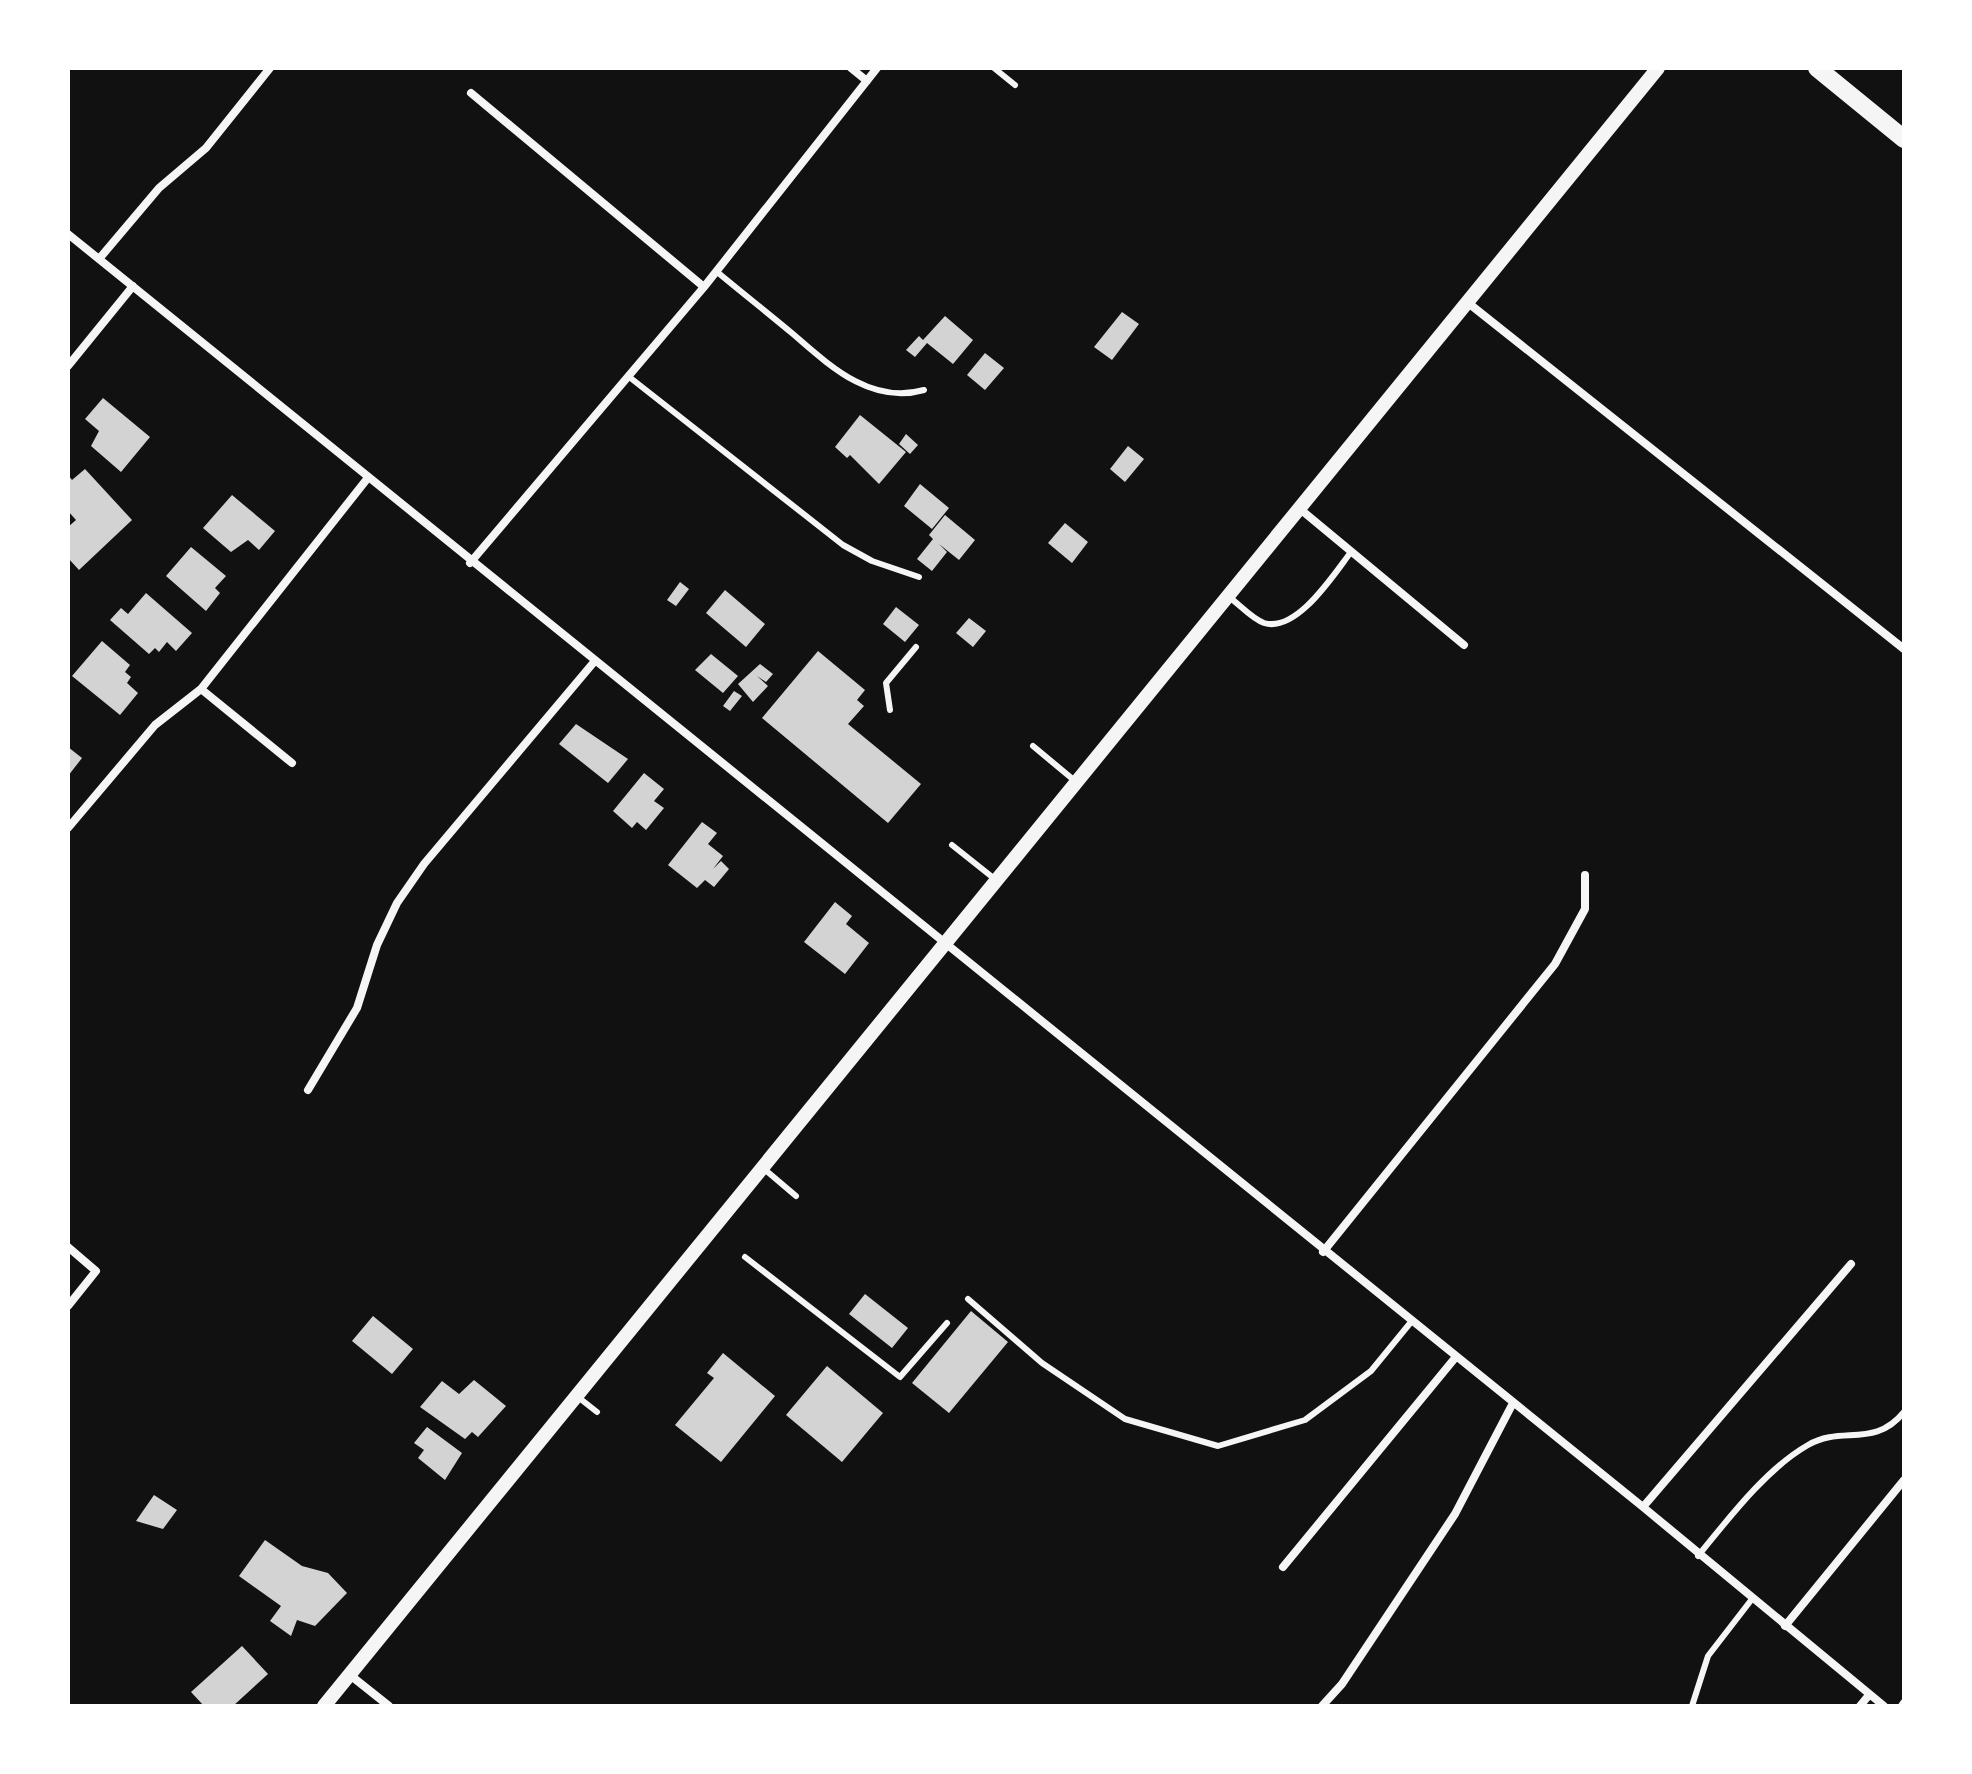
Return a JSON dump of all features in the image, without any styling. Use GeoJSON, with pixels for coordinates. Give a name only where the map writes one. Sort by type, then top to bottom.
{"type":"FeatureCollection","features":[{"type":"Feature","properties":{"kind":"main road"},"geometry":{"type":"LineString","coordinates":[[1817,68],[1904,139]]}},
{"type":"Feature","properties":{"kind":"street"},"geometry":{"type":"LineString","coordinates":[[99,259],[159,188],[206,148],[270,68]]}},
{"type":"Feature","properties":{"kind":"street"},"geometry":{"type":"LineString","coordinates":[[851,68],[867,81]]}},
{"type":"Feature","properties":{"kind":"street"},"geometry":{"type":"LineString","coordinates":[[470,563],[704,287],[877,68]]}},
{"type":"Feature","properties":{"kind":"street"},"geometry":{"type":"LineString","coordinates":[[324,1706],[1658,68]]}},
{"type":"Feature","properties":{"kind":"street"},"geometry":{"type":"LineString","coordinates":[[471,93],[704,287]]}},
{"type":"Feature","properties":{"kind":"street"},"geometry":{"type":"LineString","coordinates":[[68,234],[470,563],[1643,1507],[1698,1556],[1884,1706]]}},
{"type":"Feature","properties":{"kind":"street"},"geometry":{"type":"LineString","coordinates":[[68,366],[133,286]]}},
{"type":"Feature","properties":{"kind":"street"},"geometry":{"type":"LineString","coordinates":[[1467,302],[1904,649]]}},
{"type":"Feature","properties":{"kind":"street"},"geometry":{"type":"LineString","coordinates":[[68,828],[155,725],[201,689],[367,479]]}},
{"type":"Feature","properties":{"kind":"street"},"geometry":{"type":"LineString","coordinates":[[1300,509],[1464,645]]}},
{"type":"Feature","properties":{"kind":"street"},"geometry":{"type":"LineString","coordinates":[[308,1090],[357,1008],[377,945],[397,903],[424,864],[594,662]]}},
{"type":"Feature","properties":{"kind":"street"},"geometry":{"type":"LineString","coordinates":[[201,689],[292,763]]}},
{"type":"Feature","properties":{"kind":"street"},"geometry":{"type":"LineString","coordinates":[[1323,1252],[1555,964],[1585,909],[1585,875]]}},
{"type":"Feature","properties":{"kind":"street"},"geometry":{"type":"LineString","coordinates":[[68,1247],[96,1271],[68,1306]]}},
{"type":"Feature","properties":{"kind":"street"},"geometry":{"type":"LineString","coordinates":[[1643,1507],[1851,1264]]}},
{"type":"Feature","properties":{"kind":"street"},"geometry":{"type":"LineString","coordinates":[[1283,1567],[1455,1358]]}},
{"type":"Feature","properties":{"kind":"street"},"geometry":{"type":"LineString","coordinates":[[1322,1706],[1342,1684],[1455,1514],[1513,1403]]}},
{"type":"Feature","properties":{"kind":"street"},"geometry":{"type":"LineString","coordinates":[[1785,1626],[1904,1480]]}},
{"type":"Feature","properties":{"kind":"street"},"geometry":{"type":"LineString","coordinates":[[350,1675],[389,1706]]}},
{"type":"Feature","properties":{"kind":"street"},"geometry":{"type":"LineString","coordinates":[[1860,1706],[1869,1695]]}},
{"type":"Feature","properties":{"kind":"lane"},"geometry":{"type":"LineString","coordinates":[[994,68],[1015,85]]}},
{"type":"Feature","properties":{"kind":"lane"},"geometry":{"type":"LineString","coordinates":[[716,271],[823,361],[855,383],[907,395],[924,390]]}},
{"type":"Feature","properties":{"kind":"lane"},"geometry":{"type":"LineString","coordinates":[[628,376],[843,545],[872,561],[919,577]]}},
{"type":"Feature","properties":{"kind":"lane"},"geometry":{"type":"LineString","coordinates":[[1229,597],[1264,623],[1280,623],[1302,612],[1351,552]]}},
{"type":"Feature","properties":{"kind":"lane"},"geometry":{"type":"LineString","coordinates":[[890,710],[886,683],[916,647]]}},
{"type":"Feature","properties":{"kind":"lane"},"geometry":{"type":"LineString","coordinates":[[1033,746],[1077,783]]}},
{"type":"Feature","properties":{"kind":"lane"},"geometry":{"type":"LineString","coordinates":[[952,845],[998,881]]}},
{"type":"Feature","properties":{"kind":"lane"},"geometry":{"type":"LineString","coordinates":[[763,1168],[796,1196]]}},
{"type":"Feature","properties":{"kind":"lane"},"geometry":{"type":"LineString","coordinates":[[745,1257],[900,1377],[947,1323]]}},
{"type":"Feature","properties":{"kind":"lane"},"geometry":{"type":"LineString","coordinates":[[968,1299],[1042,1363],[1125,1419],[1218,1446],[1305,1420],[1371,1371],[1411,1322]]}},
{"type":"Feature","properties":{"kind":"lane"},"geometry":{"type":"LineString","coordinates":[[578,1397],[597,1412]]}},
{"type":"Feature","properties":{"kind":"lane"},"geometry":{"type":"LineString","coordinates":[[1698,1556],[1768,1478],[1806,1446],[1823,1437],[1876,1434],[1889,1427],[1904,1412]]}},
{"type":"Feature","properties":{"kind":"lane"},"geometry":{"type":"LineString","coordinates":[[1692,1706],[1708,1656],[1752,1599]]}},
{"type":"Feature","properties":{"kind":"building"},"geometry":{"type":"Polygon","coordinates":[[[1122,312],[1139,324],[1112,360],[1094,347],[1122,312]]]}},
{"type":"Feature","properties":{"kind":"building"},"geometry":{"type":"Polygon","coordinates":[[[945,316],[973,340],[953,364],[927,343],[915,357],[906,350],[919,336],[923,340],[945,316]]]}},
{"type":"Feature","properties":{"kind":"building"},"geometry":{"type":"Polygon","coordinates":[[[985,353],[1004,368],[985,390],[967,375],[985,353]]]}},
{"type":"Feature","properties":{"kind":"building"},"geometry":{"type":"Polygon","coordinates":[[[103,398],[150,437],[121,472],[91,446],[99,431],[85,419],[103,398]]]}},
{"type":"Feature","properties":{"kind":"building"},"geometry":{"type":"Polygon","coordinates":[[[860,415],[906,452],[879,484],[850,455],[847,458],[835,447],[860,415]]]}},
{"type":"Feature","properties":{"kind":"building"},"geometry":{"type":"Polygon","coordinates":[[[906,434],[918,445],[910,454],[899,444],[906,434]]]}},
{"type":"Feature","properties":{"kind":"building"},"geometry":{"type":"Polygon","coordinates":[[[1128,446],[1144,459],[1125,482],[1110,469],[1128,446]]]}},
{"type":"Feature","properties":{"kind":"building"},"geometry":{"type":"Polygon","coordinates":[[[85,469],[132,520],[79,570],[68,558],[68,527],[76,520],[68,511],[68,475],[72,480],[85,469]]]}},
{"type":"Feature","properties":{"kind":"building"},"geometry":{"type":"Polygon","coordinates":[[[920,484],[949,508],[932,529],[904,506],[920,484]]]}},
{"type":"Feature","properties":{"kind":"building"},"geometry":{"type":"Polygon","coordinates":[[[232,495],[275,531],[259,550],[248,540],[231,552],[203,528],[232,495]]]}},
{"type":"Feature","properties":{"kind":"building"},"geometry":{"type":"Polygon","coordinates":[[[945,515],[975,540],[959,560],[939,544],[947,552],[932,571],[917,559],[933,539],[929,535],[945,515]]]}},
{"type":"Feature","properties":{"kind":"building"},"geometry":{"type":"Polygon","coordinates":[[[1065,523],[1088,542],[1072,563],[1048,543],[1065,523]]]}},
{"type":"Feature","properties":{"kind":"building"},"geometry":{"type":"Polygon","coordinates":[[[191,547],[226,576],[215,588],[220,593],[206,611],[166,576],[191,547]]]}},
{"type":"Feature","properties":{"kind":"building"},"geometry":{"type":"Polygon","coordinates":[[[680,582],[689,589],[676,606],[667,600],[680,582]]]}},
{"type":"Feature","properties":{"kind":"building"},"geometry":{"type":"Polygon","coordinates":[[[725,590],[765,624],[746,647],[706,613],[725,590]]]}},
{"type":"Feature","properties":{"kind":"building"},"geometry":{"type":"Polygon","coordinates":[[[146,593],[192,633],[176,651],[167,642],[159,652],[155,648],[149,654],[110,620],[121,608],[128,614],[146,593]]]}},
{"type":"Feature","properties":{"kind":"building"},"geometry":{"type":"Polygon","coordinates":[[[896,607],[919,625],[905,642],[883,624],[896,607]]]}},
{"type":"Feature","properties":{"kind":"building"},"geometry":{"type":"Polygon","coordinates":[[[969,618],[986,631],[973,647],[956,633],[969,618]]]}},
{"type":"Feature","properties":{"kind":"building"},"geometry":{"type":"Polygon","coordinates":[[[102,641],[130,665],[125,672],[131,677],[127,683],[138,693],[120,715],[72,676],[102,641]]]}},
{"type":"Feature","properties":{"kind":"building"},"geometry":{"type":"Polygon","coordinates":[[[818,651],[865,690],[857,700],[864,706],[848,724],[921,784],[888,823],[762,718],[818,651]]]}},
{"type":"Feature","properties":{"kind":"building"},"geometry":{"type":"Polygon","coordinates":[[[711,654],[738,676],[723,693],[695,670],[711,654]]]}},
{"type":"Feature","properties":{"kind":"building"},"geometry":{"type":"Polygon","coordinates":[[[760,664],[773,674],[766,682],[757,676],[768,686],[753,702],[738,684],[760,664]]]}},
{"type":"Feature","properties":{"kind":"building"},"geometry":{"type":"Polygon","coordinates":[[[734,691],[742,696],[730,711],[723,706],[734,691]]]}},
{"type":"Feature","properties":{"kind":"building"},"geometry":{"type":"Polygon","coordinates":[[[576,724],[628,759],[608,783],[559,744],[576,724]]]}},
{"type":"Feature","properties":{"kind":"building"},"geometry":{"type":"Polygon","coordinates":[[[68,747],[82,758],[68,776],[68,747]]]}},
{"type":"Feature","properties":{"kind":"building"},"geometry":{"type":"Polygon","coordinates":[[[644,773],[664,789],[654,801],[664,808],[646,830],[637,822],[632,828],[613,811],[644,773]]]}},
{"type":"Feature","properties":{"kind":"building"},"geometry":{"type":"Polygon","coordinates":[[[702,822],[717,833],[708,844],[723,856],[713,869],[721,861],[729,869],[714,887],[705,880],[697,888],[668,865],[702,822]]]}},
{"type":"Feature","properties":{"kind":"building"},"geometry":{"type":"Polygon","coordinates":[[[835,902],[852,916],[846,924],[869,943],[845,974],[804,942],[835,902]]]}},
{"type":"Feature","properties":{"kind":"building"},"geometry":{"type":"Polygon","coordinates":[[[865,1294],[908,1328],[892,1348],[849,1314],[865,1294]]]}},
{"type":"Feature","properties":{"kind":"building"},"geometry":{"type":"Polygon","coordinates":[[[971,1311],[1008,1342],[949,1413],[912,1383],[971,1311]]]}},
{"type":"Feature","properties":{"kind":"building"},"geometry":{"type":"Polygon","coordinates":[[[373,1316],[413,1349],[392,1374],[352,1341],[373,1316]]]}},
{"type":"Feature","properties":{"kind":"building"},"geometry":{"type":"Polygon","coordinates":[[[723,1353],[775,1396],[721,1462],[675,1425],[714,1378],[707,1373],[723,1353]]]}},
{"type":"Feature","properties":{"kind":"building"},"geometry":{"type":"Polygon","coordinates":[[[827,1366],[883,1413],[842,1462],[786,1415],[827,1366]]]}},
{"type":"Feature","properties":{"kind":"building"},"geometry":{"type":"Polygon","coordinates":[[[474,1380],[506,1406],[478,1437],[472,1432],[465,1439],[420,1407],[442,1381],[459,1394],[474,1380]]]}},
{"type":"Feature","properties":{"kind":"building"},"geometry":{"type":"Polygon","coordinates":[[[427,1427],[462,1453],[445,1480],[418,1458],[424,1450],[414,1443],[427,1427]]]}},
{"type":"Feature","properties":{"kind":"building"},"geometry":{"type":"Polygon","coordinates":[[[154,1495],[177,1510],[163,1529],[136,1521],[154,1495]]]}},
{"type":"Feature","properties":{"kind":"building"},"geometry":{"type":"Polygon","coordinates":[[[265,1540],[302,1566],[328,1573],[347,1593],[315,1626],[297,1620],[291,1636],[270,1621],[281,1606],[239,1576],[265,1540]]]}},
{"type":"Feature","properties":{"kind":"building"},"geometry":{"type":"Polygon","coordinates":[[[242,1646],[268,1674],[233,1706],[204,1706],[191,1692],[242,1646]]]}}]}
